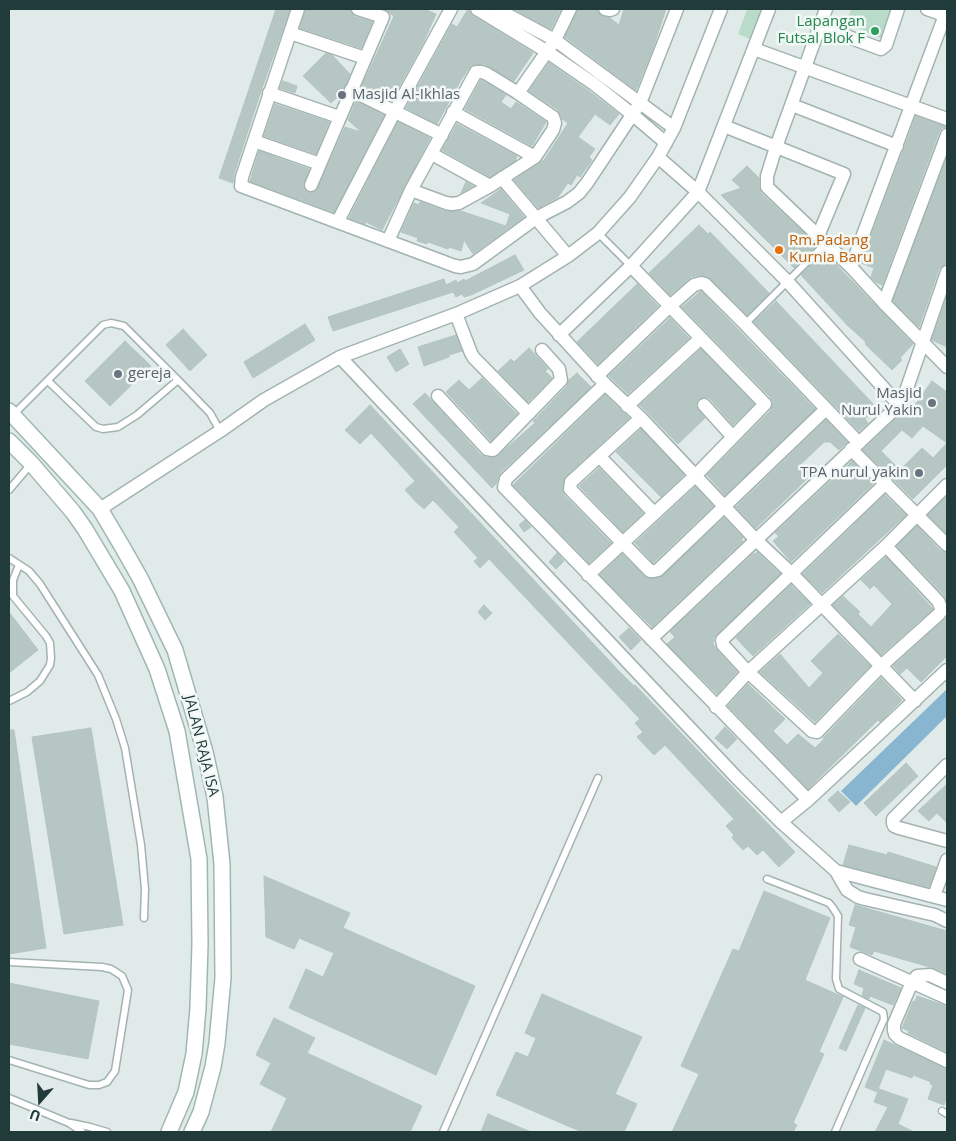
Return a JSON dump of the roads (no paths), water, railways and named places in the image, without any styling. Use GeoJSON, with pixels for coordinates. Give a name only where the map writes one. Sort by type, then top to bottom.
{"type":"FeatureCollection","features":[{"type":"Feature","properties":{"kind":"main road","name":"JALAN RAJA ISA"},"geometry":{"type":"LineString","coordinates":[[11,413],[100,509],[140,578],[175,650],[203,744],[216,805],[224,893],[221,1011],[217,1043],[208,1086],[192,1132]]}},
{"type":"Feature","properties":{"kind":"main road","name":"JALAN RAJA ISA"},"geometry":{"type":"LineString","coordinates":[[9,441],[31,463],[85,529],[122,591],[157,669],[177,731],[199,859],[200,944],[194,1054],[186,1092],[169,1132]]}},
{"type":"Feature","properties":{"kind":"main road"},"geometry":{"type":"LineString","coordinates":[[31,463],[46,450]]}},
{"type":"Feature","properties":{"kind":"street"},"geometry":{"type":"LineString","coordinates":[[298,9],[269,93],[242,177],[241,186],[455,266],[473,264],[536,218],[567,202],[588,183],[640,103],[677,9]]}},
{"type":"Feature","properties":{"kind":"street"},"geometry":{"type":"LineString","coordinates":[[311,185],[383,17],[358,9]]}},
{"type":"Feature","properties":{"kind":"street"},"geometry":{"type":"LineString","coordinates":[[338,221],[451,9]]}},
{"type":"Feature","properties":{"kind":"street"},"geometry":{"type":"LineString","coordinates":[[477,9],[546,51],[594,84],[666,143]]}},
{"type":"Feature","properties":{"kind":"street"},"geometry":{"type":"LineString","coordinates":[[498,9],[555,40],[674,128]]}},
{"type":"Feature","properties":{"kind":"street"},"geometry":{"type":"LineString","coordinates":[[518,93],[555,40],[570,9]]}},
{"type":"Feature","properties":{"kind":"street"},"geometry":{"type":"LineString","coordinates":[[605,9],[613,9]]}},
{"type":"Feature","properties":{"kind":"street"},"geometry":{"type":"LineString","coordinates":[[100,509],[264,400],[340,357],[456,314],[520,286],[568,256],[598,232],[630,197],[666,143],[674,128],[721,9]]}},
{"type":"Feature","properties":{"kind":"street"},"geometry":{"type":"LineString","coordinates":[[559,334],[631,266],[698,192],[769,9]]}},
{"type":"Feature","properties":{"kind":"street"},"geometry":{"type":"LineString","coordinates":[[826,9],[776,147],[767,176],[767,187],[852,267],[922,344],[947,367]]}},
{"type":"Feature","properties":{"kind":"street"},"geometry":{"type":"LineString","coordinates":[[819,26],[881,49],[886,45],[898,9]]}},
{"type":"Feature","properties":{"kind":"street"},"geometry":{"type":"LineString","coordinates":[[852,267],[946,15],[927,9]]}},
{"type":"Feature","properties":{"kind":"street"},"geometry":{"type":"LineString","coordinates":[[290,33],[365,58]]}},
{"type":"Feature","properties":{"kind":"street"},"geometry":{"type":"LineString","coordinates":[[754,50],[947,119]]}},
{"type":"Feature","properties":{"kind":"street"},"geometry":{"type":"LineString","coordinates":[[388,241],[411,190],[476,72],[487,74],[553,117],[555,123],[553,130],[535,156],[490,186],[456,204],[446,203],[411,190]]}},
{"type":"Feature","properties":{"kind":"street"},"geometry":{"type":"LineString","coordinates":[[351,90],[442,135]]}},
{"type":"Feature","properties":{"kind":"street"},"geometry":{"type":"LineString","coordinates":[[269,93],[339,118]]}},
{"type":"Feature","properties":{"kind":"street"},"geometry":{"type":"LineString","coordinates":[[792,105],[897,146]]}},
{"type":"Feature","properties":{"kind":"street"},"geometry":{"type":"LineString","coordinates":[[453,112],[535,156]]}},
{"type":"Feature","properties":{"kind":"street"},"geometry":{"type":"LineString","coordinates":[[724,126],[844,174],[822,239]]}},
{"type":"Feature","properties":{"kind":"street"},"geometry":{"type":"LineString","coordinates":[[884,303],[947,135]]}},
{"type":"Feature","properties":{"kind":"street"},"geometry":{"type":"LineString","coordinates":[[254,141],[320,164]]}},
{"type":"Feature","properties":{"kind":"street"},"geometry":{"type":"LineString","coordinates":[[432,154],[490,186]]}},
{"type":"Feature","properties":{"kind":"street"},"geometry":{"type":"LineString","coordinates":[[658,157],[698,192],[787,281],[898,405]]}},
{"type":"Feature","properties":{"kind":"street"},"geometry":{"type":"LineString","coordinates":[[502,178],[568,256]]}},
{"type":"Feature","properties":{"kind":"street"},"geometry":{"type":"LineString","coordinates":[[588,575],[695,476],[765,404],[631,266]]}},
{"type":"Feature","properties":{"kind":"street"},"geometry":{"type":"LineString","coordinates":[[651,639],[898,405],[906,391],[947,272]]}},
{"type":"Feature","properties":{"kind":"street"},"geometry":{"type":"LineString","coordinates":[[808,800],[506,490],[504,484],[506,479],[670,306],[694,284],[701,283],[705,284],[745,324],[826,409],[886,483],[947,545]]}},
{"type":"Feature","properties":{"kind":"street"},"geometry":{"type":"LineString","coordinates":[[520,286],[540,313],[601,380],[641,418],[723,506],[915,701]]}},
{"type":"Feature","properties":{"kind":"street"},"geometry":{"type":"LineString","coordinates":[[456,314],[474,358],[528,413]]}},
{"type":"Feature","properties":{"kind":"street"},"geometry":{"type":"LineString","coordinates":[[627,406],[701,338]]}},
{"type":"Feature","properties":{"kind":"street"},"geometry":{"type":"LineString","coordinates":[[438,396],[487,449],[495,449],[561,380],[559,369],[542,350]]}},
{"type":"Feature","properties":{"kind":"street"},"geometry":{"type":"LineString","coordinates":[[340,357],[781,822],[836,871],[847,890],[858,897],[935,915],[947,921]]}},
{"type":"Feature","properties":{"kind":"street"},"geometry":{"type":"LineString","coordinates":[[704,405],[732,436]]}},
{"type":"Feature","properties":{"kind":"street"},"geometry":{"type":"LineString","coordinates":[[641,418],[571,482],[570,488],[650,571],[654,571],[658,570],[826,409]]}},
{"type":"Feature","properties":{"kind":"street"},"geometry":{"type":"LineString","coordinates":[[600,457],[654,513]]}},
{"type":"Feature","properties":{"kind":"street"},"geometry":{"type":"LineString","coordinates":[[886,483],[722,640],[723,645],[748,672],[811,731],[817,732],[881,666],[939,614],[942,608],[938,601],[886,546]]}},
{"type":"Feature","properties":{"kind":"street"},"geometry":{"type":"LineString","coordinates":[[716,707],[748,672],[918,516],[947,485]]}},
{"type":"Feature","properties":{"kind":"street"},"geometry":{"type":"LineString","coordinates":[[781,822],[808,800],[947,670]]}},
{"type":"Feature","properties":{"kind":"street"},"geometry":{"type":"LineString","coordinates":[[947,765],[892,822],[894,826],[899,828],[947,840]]}},
{"type":"Feature","properties":{"kind":"street"},"geometry":{"type":"LineString","coordinates":[[935,915],[941,898],[947,860]]}},
{"type":"Feature","properties":{"kind":"street"},"geometry":{"type":"LineString","coordinates":[[836,871],[941,898]]}},
{"type":"Feature","properties":{"kind":"street"},"geometry":{"type":"LineString","coordinates":[[860,959],[947,998]]}},
{"type":"Feature","properties":{"kind":"street"},"geometry":{"type":"LineString","coordinates":[[947,983],[930,976],[917,976],[912,982],[894,1024],[895,1034],[899,1038],[947,1061]]}},
{"type":"Feature","properties":{"kind":"lane"},"geometry":{"type":"LineString","coordinates":[[598,232],[631,266]]}},
{"type":"Feature","properties":{"kind":"lane"},"geometry":{"type":"LineString","coordinates":[[745,324],[787,281],[822,239]]}},
{"type":"Feature","properties":{"kind":"lane"},"geometry":{"type":"LineString","coordinates":[[11,413],[48,381],[103,325],[111,323],[124,326],[210,413],[220,431]]}},
{"type":"Feature","properties":{"kind":"lane"},"geometry":{"type":"LineString","coordinates":[[48,381],[96,427],[103,429],[118,427],[136,415],[178,380]]}},
{"type":"Feature","properties":{"kind":"lane"},"geometry":{"type":"LineString","coordinates":[[9,490],[31,463]]}},
{"type":"Feature","properties":{"kind":"lane"},"geometry":{"type":"LineString","coordinates":[[9,558],[34,576],[80,644],[98,675],[116,719],[125,748],[141,845],[145,889],[144,918]]}},
{"type":"Feature","properties":{"kind":"lane"},"geometry":{"type":"LineString","coordinates":[[9,701],[27,692],[40,680],[50,666],[51,658],[50,643],[46,636],[13,596],[13,580],[19,565]]}},
{"type":"Feature","properties":{"kind":"lane"},"geometry":{"type":"LineString","coordinates":[[443,1132],[598,778]]}},
{"type":"Feature","properties":{"kind":"lane"},"geometry":{"type":"LineString","coordinates":[[767,879],[829,903],[838,916],[836,979],[839,989],[883,1012],[884,1019],[835,1132]]}},
{"type":"Feature","properties":{"kind":"lane"},"geometry":{"type":"LineString","coordinates":[[9,962],[112,969],[122,976],[128,990],[115,1071],[107,1082],[99,1086],[89,1085],[9,1060]]}},
{"type":"Feature","properties":{"kind":"lane"},"geometry":{"type":"LineString","coordinates":[[9,1098],[69,1123],[107,1132]]}},
{"type":"Feature","properties":{"kind":"lane"},"geometry":{"type":"LineString","coordinates":[[69,1123],[82,1132]]}},
{"type":"Feature","properties":{"kind":"water"},"geometry":{"type":"Polygon","coordinates":[[[947,689],[947,716],[856,806],[841,791],[947,689]]]}},
{"type":"Feature","properties":{"kind":"place","name":"Lapangan Futsal Blok F"},"geometry":{"type":"Point","coordinates":[875,31]}},
{"type":"Feature","properties":{"kind":"place","name":"Masjid Al-Ikhlas"},"geometry":{"type":"Point","coordinates":[342,95]}},
{"type":"Feature","properties":{"kind":"place","name":"Rm.Padang Kurnia Baru"},"geometry":{"type":"Point","coordinates":[779,250]}},
{"type":"Feature","properties":{"kind":"place","name":"gereja"},"geometry":{"type":"Point","coordinates":[118,374]}},
{"type":"Feature","properties":{"kind":"place","name":"Masjid Nurul Yakin"},"geometry":{"type":"Point","coordinates":[932,403]}},
{"type":"Feature","properties":{"kind":"place","name":"TPA nurul yakin"},"geometry":{"type":"Point","coordinates":[919,473]}}]}
